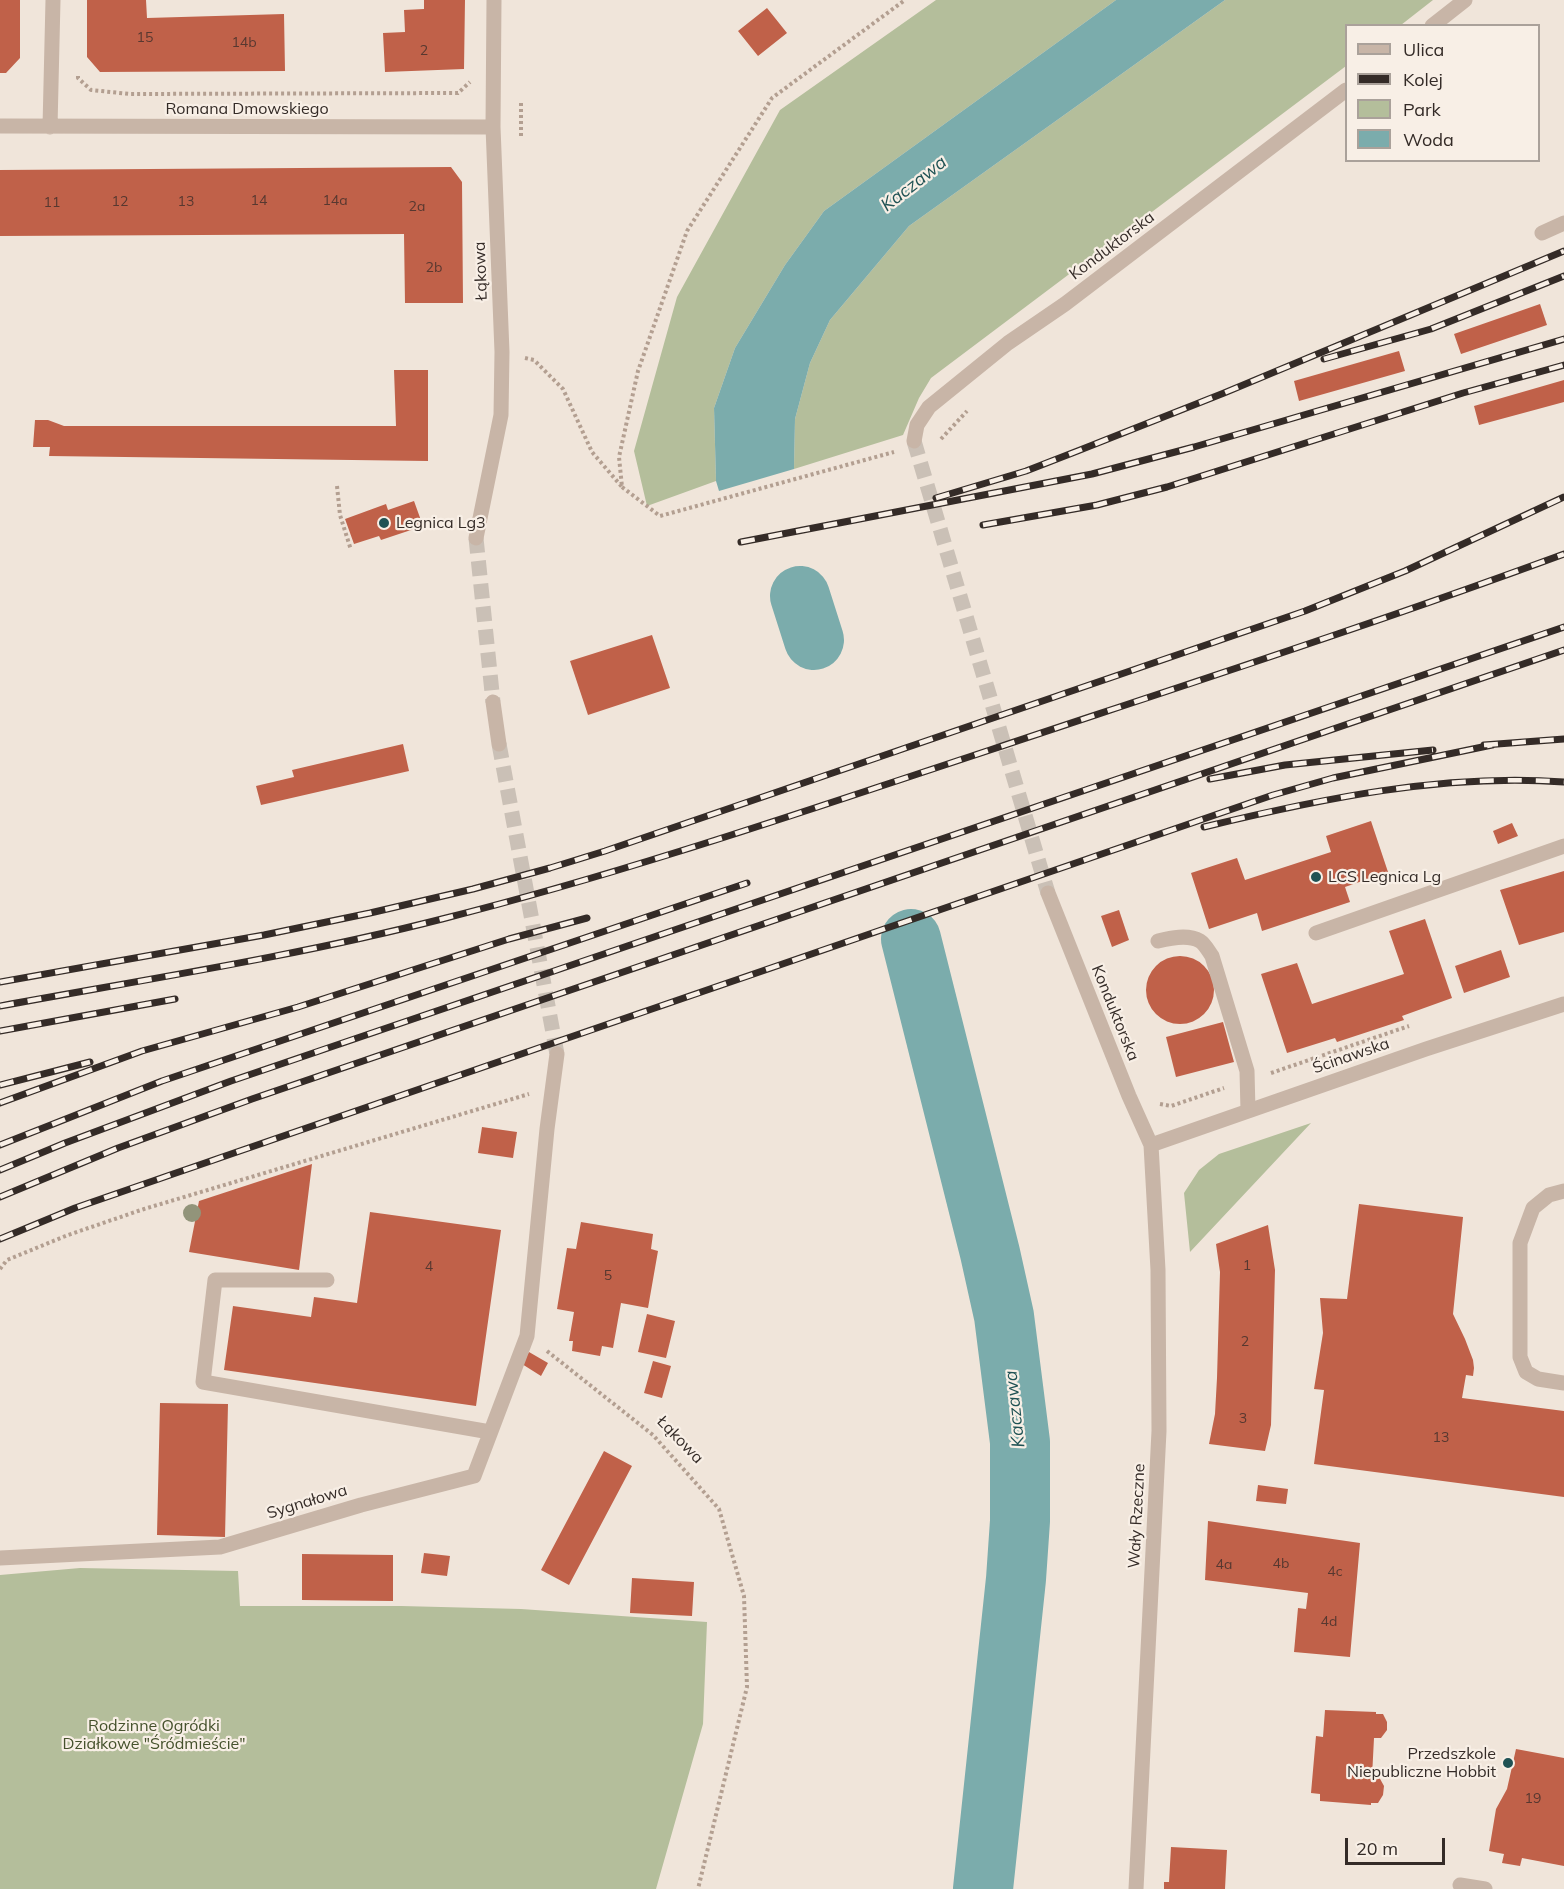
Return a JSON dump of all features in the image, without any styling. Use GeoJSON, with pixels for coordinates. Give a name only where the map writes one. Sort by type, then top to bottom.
{"type":"FeatureCollection","features":[{"type":"Feature","properties":{"kind":"street"},"geometry":{"type":"LineString","coordinates":[[50,127],[53,0]]}},
{"type":"Feature","properties":{"kind":"street","name":"Łąkowa"},"geometry":{"type":"LineString","coordinates":[[477,538],[501,415],[502,352],[494,127],[494,0]]}},
{"type":"Feature","properties":{"kind":"street"},"geometry":{"type":"LineString","coordinates":[[1435,24],[1466,0]]}},
{"type":"Feature","properties":{"kind":"street","name":"Konduktorska"},"geometry":{"type":"LineString","coordinates":[[914,441],[917,425],[928,407],[1008,343],[1075,297],[1345,92]]}},
{"type":"Feature","properties":{"kind":"street","name":"Romana Dmowskiego"},"geometry":{"type":"LineString","coordinates":[[0,126],[494,127]]}},
{"type":"Feature","properties":{"kind":"street"},"geometry":{"type":"LineString","coordinates":[[1542,233],[1564,223]]}},
{"type":"Feature","properties":{"kind":"street"},"geometry":{"type":"LineString","coordinates":[[493,702],[499,744]]}},
{"type":"Feature","properties":{"kind":"street"},"geometry":{"type":"LineString","coordinates":[[1316,933],[1564,846]]}},
{"type":"Feature","properties":{"kind":"street","name":"Konduktorska"},"geometry":{"type":"LineString","coordinates":[[1048,893],[1129,1096],[1151,1145]]}},
{"type":"Feature","properties":{"kind":"street"},"geometry":{"type":"LineString","coordinates":[[1158,941],[1186,937],[1201,941],[1212,956],[1247,1071],[1248,1111]]}},
{"type":"Feature","properties":{"kind":"street","name":"Ścinawska"},"geometry":{"type":"LineString","coordinates":[[1151,1145],[1564,1004]]}},
{"type":"Feature","properties":{"kind":"street"},"geometry":{"type":"LineString","coordinates":[[527,1335],[557,1054]]}},
{"type":"Feature","properties":{"kind":"street","name":"Wały Rzeczne"},"geometry":{"type":"LineString","coordinates":[[1136,1889],[1159,1431],[1158,1270],[1151,1145]]}},
{"type":"Feature","properties":{"kind":"street"},"geometry":{"type":"LineString","coordinates":[[1564,1191],[1549,1195],[1533,1208],[1520,1242],[1520,1357],[1526,1372],[1538,1379],[1564,1383]]}},
{"type":"Feature","properties":{"kind":"street"},"geometry":{"type":"LineString","coordinates":[[327,1280],[214,1280],[203,1382],[490,1432]]}},
{"type":"Feature","properties":{"kind":"street","name":"Sygnałowa"},"geometry":{"type":"LineString","coordinates":[[0,1558],[220,1547],[361,1504],[474,1476],[527,1335]]}},
{"type":"Feature","properties":{"kind":"street"},"geometry":{"type":"LineString","coordinates":[[1460,1885],[1485,1889]]}},
{"type":"Feature","properties":{"kind":"path"},"geometry":{"type":"LineString","coordinates":[[622,487],[619,457],[638,371],[687,231],[772,98],[906,0]]}},
{"type":"Feature","properties":{"kind":"path"},"geometry":{"type":"LineString","coordinates":[[77,69],[78,78],[91,90],[130,94],[458,93]]}},
{"type":"Feature","properties":{"kind":"path"},"geometry":{"type":"LineString","coordinates":[[502,352],[534,360],[563,390],[592,452],[622,487],[660,516],[896,452]]}},
{"type":"Feature","properties":{"kind":"path"},"geometry":{"type":"LineString","coordinates":[[941,439],[968,410],[967,403]]}},
{"type":"Feature","properties":{"kind":"path"},"geometry":{"type":"LineString","coordinates":[[337,486],[340,515],[351,550]]}},
{"type":"Feature","properties":{"kind":"path"},"geometry":{"type":"LineString","coordinates":[[1155,1103],[1171,1106],[1420,1022]]}},
{"type":"Feature","properties":{"kind":"path"},"geometry":{"type":"LineString","coordinates":[[0,1269],[7,1260],[68,1235],[144,1209],[552,1087]]}},
{"type":"Feature","properties":{"kind":"path","name":"Łąkowa"},"geometry":{"type":"LineString","coordinates":[[527,1335],[653,1435],[719,1509],[744,1596],[747,1687],[698,1889]]}},
{"type":"Feature","properties":{"kind":"green space"},"geometry":{"type":"Polygon","coordinates":[[[936,0],[1116,0],[824,211],[785,265],[735,348],[714,408],[716,481],[647,506],[634,451],[677,297],[780,110],[936,0]]]}},
{"type":"Feature","properties":{"kind":"green space"},"geometry":{"type":"Polygon","coordinates":[[[1225,0],[1433,0],[1402,24],[1345,24],[1345,67],[931,378],[919,398],[903,435],[794,469],[795,419],[810,363],[830,320],[909,226],[1225,0]]]}},
{"type":"Feature","properties":{"kind":"green space"},"geometry":{"type":"Polygon","coordinates":[[[1311,1123],[1190,1252],[1184,1193],[1199,1170],[1219,1154],[1311,1123]]]}},
{"type":"Feature","properties":{"kind":"green space","name":"Rodzinne Ogródki Działkowe \"Śródmieście\""},"geometry":{"type":"Polygon","coordinates":[[[80,1568],[238,1571],[240,1606],[521,1609],[707,1622],[703,1724],[656,1889],[0,1889],[0,1575],[80,1568]]]}},
{"type":"Feature","properties":{"kind":"water"},"geometry":{"type":"Polygon","coordinates":[[[1116,0],[1225,0],[909,226],[830,320],[810,363],[795,419],[794,469],[719,491],[716,481],[714,408],[735,348],[785,265],[824,211],[1116,0]]]}},
{"type":"Feature","properties":{"kind":"building"},"geometry":{"type":"Polygon","coordinates":[[[0,0],[20,0],[20,58],[6,73],[0,73],[0,0]]]}},
{"type":"Feature","properties":{"kind":"building"},"geometry":{"type":"Polygon","coordinates":[[[87,0],[146,0],[147,18],[284,14],[285,71],[100,72],[87,57],[87,0]]]}},
{"type":"Feature","properties":{"kind":"building"},"geometry":{"type":"Polygon","coordinates":[[[424,0],[465,0],[464,69],[385,72],[383,33],[405,32],[404,10],[424,9],[424,0]]]}},
{"type":"Feature","properties":{"kind":"building"},"geometry":{"type":"Polygon","coordinates":[[[767,8],[787,33],[758,56],[738,31],[767,8]]]}},
{"type":"Feature","properties":{"kind":"building"},"geometry":{"type":"Polygon","coordinates":[[[451,167],[462,182],[463,303],[405,303],[404,234],[0,236],[0,170],[451,167]]]}},
{"type":"Feature","properties":{"kind":"building"},"geometry":{"type":"Polygon","coordinates":[[[1540,304],[1547,325],[1461,354],[1454,334],[1540,304]]]}},
{"type":"Feature","properties":{"kind":"building"},"geometry":{"type":"Polygon","coordinates":[[[1399,351],[1405,371],[1299,401],[1294,381],[1399,351]]]}},
{"type":"Feature","properties":{"kind":"building"},"geometry":{"type":"Polygon","coordinates":[[[394,370],[428,370],[428,461],[49,456],[50,447],[33,447],[35,420],[48,420],[64,426],[396,426],[394,370]]]}},
{"type":"Feature","properties":{"kind":"building"},"geometry":{"type":"Polygon","coordinates":[[[1564,380],[1564,402],[1479,425],[1474,406],[1564,380]]]}},
{"type":"Feature","properties":{"kind":"building","name":"Legnica Lg3"},"geometry":{"type":"Polygon","coordinates":[[[414,501],[423,526],[381,540],[379,536],[354,544],[345,519],[386,504],[388,510],[414,501]]]}},
{"type":"Feature","properties":{"kind":"building"},"geometry":{"type":"Polygon","coordinates":[[[652,635],[670,688],[588,715],[570,661],[652,635]]]}},
{"type":"Feature","properties":{"kind":"building"},"geometry":{"type":"Polygon","coordinates":[[[403,744],[409,771],[261,805],[256,786],[294,777],[292,770],[403,744]]]}},
{"type":"Feature","properties":{"kind":"building","name":"LCS Legnica Lg"},"geometry":{"type":"Polygon","coordinates":[[[1371,821],[1388,872],[1345,887],[1350,902],[1262,931],[1257,913],[1209,929],[1191,873],[1237,858],[1245,880],[1331,852],[1326,836],[1371,821]]]}},
{"type":"Feature","properties":{"kind":"building"},"geometry":{"type":"Polygon","coordinates":[[[1512,823],[1518,836],[1498,844],[1493,831],[1512,823]]]}},
{"type":"Feature","properties":{"kind":"building"},"geometry":{"type":"Polygon","coordinates":[[[1564,871],[1564,932],[1519,945],[1500,890],[1564,871]]]}},
{"type":"Feature","properties":{"kind":"building"},"geometry":{"type":"Polygon","coordinates":[[[1119,910],[1129,940],[1112,947],[1101,916],[1119,910]]]}},
{"type":"Feature","properties":{"kind":"building"},"geometry":{"type":"Polygon","coordinates":[[[1425,919],[1452,998],[1402,1016],[1404,1020],[1337,1042],[1335,1038],[1287,1053],[1261,974],[1297,963],[1312,1004],[1404,974],[1389,931],[1425,919]]]}},
{"type":"Feature","properties":{"kind":"building"},"geometry":{"type":"Polygon","coordinates":[[[1501,950],[1510,977],[1464,993],[1455,966],[1501,950]]]}},
{"type":"Feature","properties":{"kind":"building"},"geometry":{"type":"Polygon","coordinates":[[[1180,956],[1193,959],[1204,966],[1211,977],[1214,990],[1211,1003],[1204,1014],[1193,1021],[1180,1024],[1167,1021],[1156,1014],[1149,1003],[1146,990],[1149,977],[1156,966],[1167,959],[1180,956]]]}},
{"type":"Feature","properties":{"kind":"building"},"geometry":{"type":"Polygon","coordinates":[[[1223,1022],[1234,1062],[1176,1077],[1166,1037],[1223,1022]]]}},
{"type":"Feature","properties":{"kind":"building"},"geometry":{"type":"Polygon","coordinates":[[[482,1127],[517,1132],[513,1158],[478,1153],[482,1127]]]}},
{"type":"Feature","properties":{"kind":"building"},"geometry":{"type":"Polygon","coordinates":[[[312,1164],[299,1270],[189,1252],[199,1201],[312,1164]]]}},
{"type":"Feature","properties":{"kind":"building"},"geometry":{"type":"Polygon","coordinates":[[[1359,1204],[1463,1217],[1453,1314],[1465,1339],[1474,1368],[1473,1376],[1466,1375],[1462,1398],[1564,1411],[1564,1497],[1314,1464],[1324,1390],[1314,1389],[1323,1333],[1320,1298],[1347,1299],[1359,1204]]]}},
{"type":"Feature","properties":{"kind":"building"},"geometry":{"type":"Polygon","coordinates":[[[370,1212],[501,1230],[476,1406],[224,1370],[233,1306],[311,1317],[314,1297],[357,1303],[370,1212]]]}},
{"type":"Feature","properties":{"kind":"building"},"geometry":{"type":"Polygon","coordinates":[[[581,1222],[653,1234],[651,1249],[658,1251],[648,1308],[621,1303],[613,1348],[602,1346],[600,1356],[572,1351],[573,1341],[569,1341],[574,1312],[557,1309],[567,1248],[576,1249],[581,1222]]]}},
{"type":"Feature","properties":{"kind":"building"},"geometry":{"type":"Polygon","coordinates":[[[1268,1225],[1275,1270],[1271,1425],[1265,1451],[1209,1444],[1215,1414],[1217,1378],[1220,1272],[1216,1244],[1268,1225]]]}},
{"type":"Feature","properties":{"kind":"building"},"geometry":{"type":"Polygon","coordinates":[[[647,1314],[675,1321],[666,1358],[638,1352],[647,1314]]]}},
{"type":"Feature","properties":{"kind":"building"},"geometry":{"type":"Polygon","coordinates":[[[529,1352],[548,1363],[541,1376],[522,1364],[529,1352]]]}},
{"type":"Feature","properties":{"kind":"building"},"geometry":{"type":"Polygon","coordinates":[[[653,1361],[671,1366],[662,1398],[644,1393],[653,1361]]]}},
{"type":"Feature","properties":{"kind":"building"},"geometry":{"type":"Polygon","coordinates":[[[160,1403],[228,1404],[225,1537],[157,1535],[160,1403]]]}},
{"type":"Feature","properties":{"kind":"building"},"geometry":{"type":"Polygon","coordinates":[[[604,1451],[632,1466],[569,1585],[541,1570],[604,1451]]]}},
{"type":"Feature","properties":{"kind":"building"},"geometry":{"type":"Polygon","coordinates":[[[1258,1485],[1288,1489],[1286,1504],[1256,1501],[1258,1485]]]}},
{"type":"Feature","properties":{"kind":"building"},"geometry":{"type":"Polygon","coordinates":[[[1208,1521],[1360,1543],[1350,1657],[1294,1652],[1298,1608],[1306,1609],[1308,1593],[1205,1580],[1208,1521]]]}},
{"type":"Feature","properties":{"kind":"building"},"geometry":{"type":"Polygon","coordinates":[[[424,1553],[450,1556],[447,1576],[421,1573],[424,1553]]]}},
{"type":"Feature","properties":{"kind":"building"},"geometry":{"type":"Polygon","coordinates":[[[302,1554],[393,1555],[393,1601],[302,1600],[302,1554]]]}},
{"type":"Feature","properties":{"kind":"building"},"geometry":{"type":"Polygon","coordinates":[[[632,1578],[694,1582],[692,1616],[630,1613],[632,1578]]]}},
{"type":"Feature","properties":{"kind":"building"},"geometry":{"type":"Polygon","coordinates":[[[1325,1710],[1383,1714],[1387,1722],[1387,1730],[1381,1738],[1374,1738],[1372,1777],[1379,1777],[1384,1786],[1383,1795],[1378,1803],[1371,1803],[1371,1805],[1320,1801],[1320,1794],[1311,1793],[1316,1736],[1323,1737],[1325,1710]]]}},
{"type":"Feature","properties":{"kind":"building"},"geometry":{"type":"Polygon","coordinates":[[[1516,1749],[1564,1758],[1564,1866],[1522,1858],[1520,1866],[1502,1863],[1504,1854],[1489,1851],[1496,1809],[1507,1789],[1516,1749]]]}},
{"type":"Feature","properties":{"kind":"building"},"geometry":{"type":"Polygon","coordinates":[[[1171,1847],[1227,1850],[1225,1889],[1164,1889],[1164,1882],[1169,1882],[1171,1847]]]}},
{"type":"Feature","properties":{"kind":"waterway","name":"Kaczawa"},"geometry":{"type":"LineString","coordinates":[[800,596],[814,640]]}},
{"type":"Feature","properties":{"kind":"waterway","name":"Kaczawa"},"geometry":{"type":"LineString","coordinates":[[911,939],[1004,1316],[1020,1442],[1020,1521],[1016,1579],[983,1889]]}},
{"type":"Feature","properties":{"kind":"tunnel"},"geometry":{"type":"LineString","coordinates":[[914,441],[1048,893]]}},
{"type":"Feature","properties":{"kind":"tunnel"},"geometry":{"type":"LineString","coordinates":[[476,538],[493,702]]}},
{"type":"Feature","properties":{"kind":"tunnel"},"geometry":{"type":"LineString","coordinates":[[499,744],[557,1054]]}},
{"type":"Feature","properties":{"kind":"railway"},"geometry":{"type":"LineString","coordinates":[[936,498],[1026,471],[1080,450],[1224,393],[1564,251]]}},
{"type":"Feature","properties":{"kind":"railway"},"geometry":{"type":"LineString","coordinates":[[1324,359],[1431,329],[1564,276]]}},
{"type":"Feature","properties":{"kind":"railway"},"geometry":{"type":"LineString","coordinates":[[741,542],[1092,474],[1194,447],[1564,339]]}},
{"type":"Feature","properties":{"kind":"railway"},"geometry":{"type":"LineString","coordinates":[[983,525],[1097,505],[1167,487],[1463,393],[1564,365]]}},
{"type":"Feature","properties":{"kind":"railway"},"geometry":{"type":"LineString","coordinates":[[0,982],[264,935],[370,913],[473,889],[605,851],[1305,611],[1405,571],[1564,497]]}},
{"type":"Feature","properties":{"kind":"railway"},"geometry":{"type":"LineString","coordinates":[[0,1006],[333,944],[511,901],[649,861],[786,817],[1206,678],[1564,554]]}},
{"type":"Feature","properties":{"kind":"railway"},"geometry":{"type":"LineString","coordinates":[[0,1170],[65,1143],[231,1081],[1564,627]]}},
{"type":"Feature","properties":{"kind":"railway"},"geometry":{"type":"LineString","coordinates":[[0,1197],[118,1148],[252,1099],[1564,650]]}},
{"type":"Feature","properties":{"kind":"railway"},"geometry":{"type":"LineString","coordinates":[[1484,745],[1564,739]]}},
{"type":"Feature","properties":{"kind":"railway"},"geometry":{"type":"LineString","coordinates":[[0,1239],[75,1208],[1273,795],[1333,778],[1492,745]]}},
{"type":"Feature","properties":{"kind":"railway"},"geometry":{"type":"LineString","coordinates":[[1210,779],[1285,765],[1433,750]]}},
{"type":"Feature","properties":{"kind":"railway"},"geometry":{"type":"LineString","coordinates":[[1204,827],[1337,798],[1428,785],[1473,781],[1564,782]]}},
{"type":"Feature","properties":{"kind":"railway"},"geometry":{"type":"LineString","coordinates":[[0,1145],[162,1081],[747,883]]}},
{"type":"Feature","properties":{"kind":"railway"},"geometry":{"type":"LineString","coordinates":[[0,1103],[142,1051],[298,1007],[509,939],[587,918]]}},
{"type":"Feature","properties":{"kind":"railway"},"geometry":{"type":"LineString","coordinates":[[0,1031],[175,999]]}},
{"type":"Feature","properties":{"kind":"railway"},"geometry":{"type":"LineString","coordinates":[[0,1085],[90,1062]]}},
{"type":"Feature","properties":{"kind":"place","name":"Legnica Lg3"},"geometry":{"type":"Point","coordinates":[384,523]}},
{"type":"Feature","properties":{"kind":"place","name":"LCS Legnica Lg"},"geometry":{"type":"Point","coordinates":[1316,877]}},
{"type":"Feature","properties":{"kind":"place","name":"Przedszkole Niepubliczne Hobbit"},"geometry":{"type":"Point","coordinates":[1508,1763]}}]}
